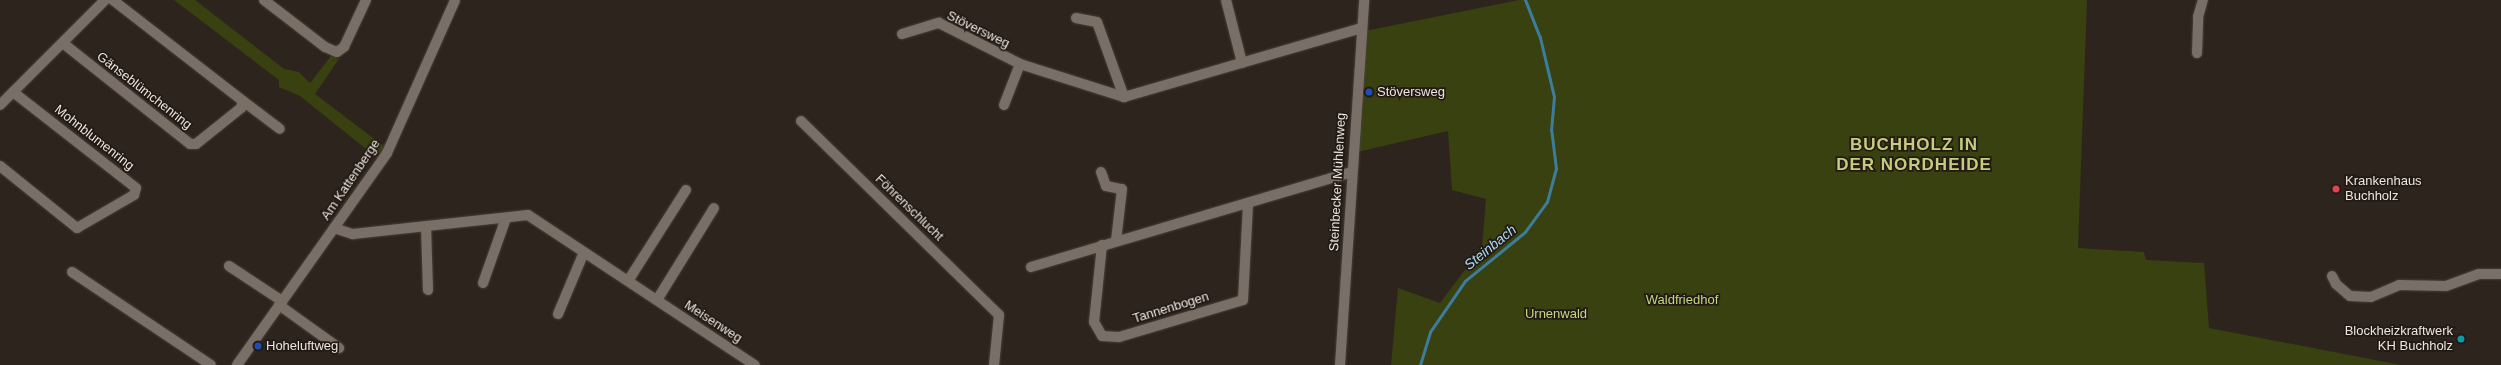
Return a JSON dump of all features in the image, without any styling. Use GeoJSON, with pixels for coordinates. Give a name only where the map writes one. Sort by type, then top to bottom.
{"type":"FeatureCollection","features":[{"type":"Feature","properties":{"kind":"street"},"geometry":{"type":"LineString","coordinates":[[0,105],[64,44],[105,0]]}},
{"type":"Feature","properties":{"kind":"street"},"geometry":{"type":"LineString","coordinates":[[113,0],[280,129]]}},
{"type":"Feature","properties":{"kind":"street"},"geometry":{"type":"LineString","coordinates":[[264,0],[326,47],[337,52],[344,47],[366,0]]}},
{"type":"Feature","properties":{"kind":"street","name":"Am Kattenberge"},"geometry":{"type":"LineString","coordinates":[[237,365],[387,153],[456,0]]}},
{"type":"Feature","properties":{"kind":"street"},"geometry":{"type":"LineString","coordinates":[[1226,0],[1242,62]]}},
{"type":"Feature","properties":{"kind":"street","name":"Steinbecker Mühlenweg"},"geometry":{"type":"LineString","coordinates":[[1340,365],[1364,0]]}},
{"type":"Feature","properties":{"kind":"street"},"geometry":{"type":"LineString","coordinates":[[2197,53],[2198,17],[2203,0]]}},
{"type":"Feature","properties":{"kind":"street"},"geometry":{"type":"LineString","coordinates":[[1076,18],[1097,22],[1124,97],[1361,28]]}},
{"type":"Feature","properties":{"kind":"street","name":"Stöversweg"},"geometry":{"type":"LineString","coordinates":[[902,34],[939,23],[1020,64],[1124,97]]}},
{"type":"Feature","properties":{"kind":"street","name":"Gänseblümchenring"},"geometry":{"type":"LineString","coordinates":[[64,44],[190,144],[196,144],[241,108],[243,101]]}},
{"type":"Feature","properties":{"kind":"street","name":"Stöversweg"},"geometry":{"type":"LineString","coordinates":[[1004,105],[1020,64]]}},
{"type":"Feature","properties":{"kind":"street","name":"Mohnblumenring"},"geometry":{"type":"LineString","coordinates":[[0,166],[77,228],[134,195],[136,188],[13,92]]}},
{"type":"Feature","properties":{"kind":"street","name":"Föhrenschlucht"},"geometry":{"type":"LineString","coordinates":[[801,121],[999,315],[994,365]]}},
{"type":"Feature","properties":{"kind":"street"},"geometry":{"type":"LineString","coordinates":[[1101,172],[1106,186],[1122,189],[1116,241]]}},
{"type":"Feature","properties":{"kind":"street"},"geometry":{"type":"LineString","coordinates":[[1030,267],[1352,172]]}},
{"type":"Feature","properties":{"kind":"street"},"geometry":{"type":"LineString","coordinates":[[628,281],[686,190]]}},
{"type":"Feature","properties":{"kind":"street","name":"Tannenbogen"},"geometry":{"type":"LineString","coordinates":[[1102,245],[1094,322],[1102,336],[1119,337],[1243,300],[1248,203]]}},
{"type":"Feature","properties":{"kind":"street"},"geometry":{"type":"LineString","coordinates":[[657,300],[714,208]]}},
{"type":"Feature","properties":{"kind":"street","name":"Meisenweg"},"geometry":{"type":"LineString","coordinates":[[334,228],[353,234],[528,215],[755,365]]}},
{"type":"Feature","properties":{"kind":"street"},"geometry":{"type":"LineString","coordinates":[[483,283],[506,218]]}},
{"type":"Feature","properties":{"kind":"street"},"geometry":{"type":"LineString","coordinates":[[426,226],[428,290]]}},
{"type":"Feature","properties":{"kind":"street"},"geometry":{"type":"LineString","coordinates":[[558,314],[584,252]]}},
{"type":"Feature","properties":{"kind":"street"},"geometry":{"type":"LineString","coordinates":[[229,266],[281,303],[339,348]]}},
{"type":"Feature","properties":{"kind":"street"},"geometry":{"type":"LineString","coordinates":[[72,272],[211,365]]}},
{"type":"Feature","properties":{"kind":"street"},"geometry":{"type":"LineString","coordinates":[[2332,276],[2336,284],[2350,296],[2371,297],[2399,285],[2446,286],[2479,274],[2501,274]]}},
{"type":"Feature","properties":{"kind":"green space"},"geometry":{"type":"Polygon","coordinates":[[[174,0],[195,0],[284,69],[299,72],[310,83],[331,56],[339,59],[315,94],[389,150],[381,161],[300,96],[279,87],[279,80],[174,0]]]}},
{"type":"Feature","properties":{"kind":"green space"},"geometry":{"type":"Polygon","coordinates":[[[1519,0],[2087,0],[2078,248],[2144,252],[2146,260],[2204,263],[2209,328],[2401,365],[1391,365],[1398,288],[1440,303],[1482,247],[1486,199],[1452,190],[1448,131],[1353,153],[1365,31],[1519,0]]]}},
{"type":"Feature","properties":{"kind":"waterway","name":"Steinbach"},"geometry":{"type":"LineString","coordinates":[[1420,365],[1430,332],[1465,281],[1525,232],[1547,202],[1556,169],[1551,131],[1554,97],[1540,38],[1525,0]]}},
{"type":"Feature","properties":{"kind":"place","name":"Stöversweg"},"geometry":{"type":"Point","coordinates":[1369,92]}},
{"type":"Feature","properties":{"kind":"place","name":"Krankenhaus Buchholz"},"geometry":{"type":"Point","coordinates":[2336,189]}},
{"type":"Feature","properties":{"kind":"place","name":"Blockheizkraftwerk KH Buchholz"},"geometry":{"type":"Point","coordinates":[2461,339]}},
{"type":"Feature","properties":{"kind":"place","name":"Hoheluftweg"},"geometry":{"type":"Point","coordinates":[258,346]}},
{"type":"Feature","properties":{"kind":"district","name":"BUCHHOLZ IN DER NORDHEIDE"},"geometry":{"type":"Point","coordinates":[1914,155]}},
{"type":"Feature","properties":{"kind":"park label","name":"Waldfriedhof"},"geometry":{"type":"Point","coordinates":[1682,300]}},
{"type":"Feature","properties":{"kind":"park label","name":"Urnenwald"},"geometry":{"type":"Point","coordinates":[1556,314]}}]}
